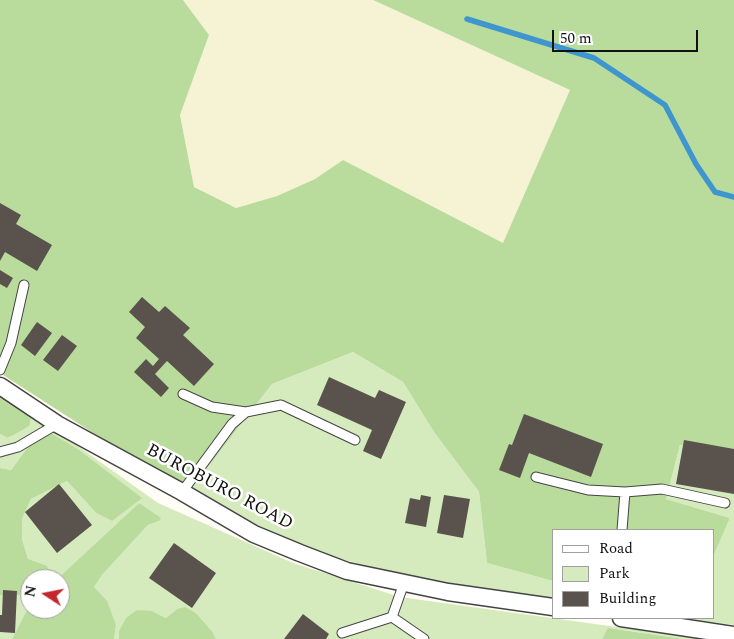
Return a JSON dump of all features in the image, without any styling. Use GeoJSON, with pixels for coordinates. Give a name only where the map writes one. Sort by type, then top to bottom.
{"type":"FeatureCollection","features":[{"type":"Feature","properties":{"kind":"street","name":"BUROBURO ROAD"},"geometry":{"type":"LineString","coordinates":[[0,386],[57,424],[182,492],[254,534],[300,553],[347,571],[448,592],[552,608]]}},
{"type":"Feature","properties":{"kind":"street"},"geometry":{"type":"LineString","coordinates":[[628,619],[734,634]]}},
{"type":"Feature","properties":{"kind":"lane"},"geometry":{"type":"LineString","coordinates":[[0,370],[11,343],[24,285]]}},
{"type":"Feature","properties":{"kind":"lane"},"geometry":{"type":"LineString","coordinates":[[183,394],[212,407],[246,412],[282,405],[355,440]]}},
{"type":"Feature","properties":{"kind":"lane"},"geometry":{"type":"LineString","coordinates":[[182,492],[232,424],[246,412]]}},
{"type":"Feature","properties":{"kind":"lane"},"geometry":{"type":"LineString","coordinates":[[0,452],[18,447],[57,424]]}},
{"type":"Feature","properties":{"kind":"lane"},"geometry":{"type":"LineString","coordinates":[[536,477],[588,490],[625,492],[662,489],[725,503]]}},
{"type":"Feature","properties":{"kind":"lane"},"geometry":{"type":"LineString","coordinates":[[622,529],[625,492]]}},
{"type":"Feature","properties":{"kind":"lane"},"geometry":{"type":"LineString","coordinates":[[392,617],[404,583]]}},
{"type":"Feature","properties":{"kind":"lane"},"geometry":{"type":"LineString","coordinates":[[342,633],[392,617]]}},
{"type":"Feature","properties":{"kind":"lane"},"geometry":{"type":"LineString","coordinates":[[392,617],[424,639]]}},
{"type":"Feature","properties":{"kind":"shaded area"},"geometry":{"type":"Polygon","coordinates":[[[183,0],[373,0],[570,90],[503,244],[343,160],[315,179],[277,196],[236,208],[194,187],[180,115],[209,35],[183,0]]]}},
{"type":"Feature","properties":{"kind":"green space"},"geometry":{"type":"Polygon","coordinates":[[[0,0],[183,0],[209,35],[180,115],[194,187],[236,208],[277,196],[315,179],[343,160],[503,243],[570,90],[373,0],[734,0],[734,455],[680,445],[666,499],[730,518],[714,555],[714,529],[552,529],[552,581],[487,563],[479,492],[434,432],[403,382],[353,352],[272,384],[188,493],[0,373],[0,0]]]}},
{"type":"Feature","properties":{"kind":"green space"},"geometry":{"type":"Polygon","coordinates":[[[353,352],[403,382],[434,432],[479,492],[487,563],[552,581],[552,601],[429,582],[329,556],[302,546],[188,493],[272,384],[353,352]]]}},
{"type":"Feature","properties":{"kind":"green space"},"geometry":{"type":"Polygon","coordinates":[[[0,394],[40,419],[158,503],[293,563],[400,597],[703,639],[683,639],[609,628],[602,639],[216,639],[212,631],[196,613],[177,609],[166,618],[152,611],[119,631],[119,639],[114,639],[116,625],[93,588],[102,575],[148,525],[159,521],[139,503],[68,569],[42,569],[28,559],[22,539],[22,519],[31,499],[67,481],[28,447],[11,470],[0,468],[0,434],[9,438],[31,418],[0,398],[0,394]],[[69,483],[96,513],[112,521],[69,483]]]}},
{"type":"Feature","properties":{"kind":"green space"},"geometry":{"type":"Polygon","coordinates":[[[0,398],[31,418],[29,426],[8,438],[0,434],[0,398]]]}},
{"type":"Feature","properties":{"kind":"green space"},"geometry":{"type":"Polygon","coordinates":[[[49,432],[79,450],[142,498],[112,521],[96,513],[67,481],[31,499],[22,519],[22,539],[28,559],[47,566],[48,569],[20,569],[20,595],[0,595],[0,468],[11,470],[28,447],[49,432]]]}},
{"type":"Feature","properties":{"kind":"green space"},"geometry":{"type":"Polygon","coordinates":[[[680,445],[734,455],[734,625],[686,619],[714,619],[714,555],[730,518],[666,499],[680,445]]]}},
{"type":"Feature","properties":{"kind":"green space"},"geometry":{"type":"Polygon","coordinates":[[[139,503],[161,518],[159,521],[148,525],[102,575],[94,587],[107,601],[116,625],[114,639],[12,639],[22,619],[70,619],[70,569],[68,569],[139,503]]]}},
{"type":"Feature","properties":{"kind":"green space"},"geometry":{"type":"Polygon","coordinates":[[[0,595],[20,595],[20,619],[22,619],[12,639],[0,639],[0,595]]]}},
{"type":"Feature","properties":{"kind":"green space"},"geometry":{"type":"Polygon","coordinates":[[[185,607],[196,613],[212,631],[216,639],[119,639],[119,631],[126,618],[137,610],[152,611],[166,618],[177,609],[185,607]]]}},
{"type":"Feature","properties":{"kind":"green space"},"geometry":{"type":"Polygon","coordinates":[[[609,628],[683,639],[602,639],[609,628]]]}},
{"type":"Feature","properties":{"kind":"building"},"geometry":{"type":"Polygon","coordinates":[[[0,203],[21,215],[16,224],[52,245],[37,271],[5,252],[0,261],[0,203]]]}},
{"type":"Feature","properties":{"kind":"building"},"geometry":{"type":"Polygon","coordinates":[[[0,270],[13,278],[7,288],[0,284],[0,270]]]}},
{"type":"Feature","properties":{"kind":"building"},"geometry":{"type":"Polygon","coordinates":[[[142,297],[159,312],[165,306],[190,328],[183,335],[214,364],[194,386],[167,361],[155,374],[169,388],[161,397],[134,372],[146,359],[153,366],[159,359],[136,338],[145,327],[129,312],[142,297]]]}},
{"type":"Feature","properties":{"kind":"building"},"geometry":{"type":"Polygon","coordinates":[[[37,322],[52,333],[35,356],[21,345],[37,322]]]}},
{"type":"Feature","properties":{"kind":"building"},"geometry":{"type":"Polygon","coordinates":[[[62,335],[77,346],[58,371],[43,360],[62,335]]]}},
{"type":"Feature","properties":{"kind":"building"},"geometry":{"type":"Polygon","coordinates":[[[329,377],[375,398],[379,390],[406,402],[381,459],[363,451],[372,430],[317,405],[329,377]]]}},
{"type":"Feature","properties":{"kind":"building"},"geometry":{"type":"Polygon","coordinates":[[[524,414],[603,444],[591,477],[529,453],[520,478],[499,470],[509,444],[512,445],[524,414]]]}},
{"type":"Feature","properties":{"kind":"building"},"geometry":{"type":"Polygon","coordinates":[[[684,440],[734,449],[734,494],[676,484],[684,440]]]}},
{"type":"Feature","properties":{"kind":"building"},"geometry":{"type":"Polygon","coordinates":[[[59,484],[92,525],[57,553],[25,512],[59,484]]]}},
{"type":"Feature","properties":{"kind":"building"},"geometry":{"type":"Polygon","coordinates":[[[421,495],[431,497],[426,527],[405,523],[410,498],[420,500],[421,495]]]}},
{"type":"Feature","properties":{"kind":"building"},"geometry":{"type":"Polygon","coordinates":[[[444,495],[470,499],[463,538],[437,533],[444,495]]]}},
{"type":"Feature","properties":{"kind":"building"},"geometry":{"type":"Polygon","coordinates":[[[174,543],[216,573],[192,608],[149,578],[174,543]]]}},
{"type":"Feature","properties":{"kind":"building"},"geometry":{"type":"Polygon","coordinates":[[[3,590],[17,591],[15,633],[0,632],[3,590]]]}},
{"type":"Feature","properties":{"kind":"building"},"geometry":{"type":"Polygon","coordinates":[[[303,614],[329,634],[326,639],[284,639],[303,614]]]}},
{"type":"Feature","properties":{"kind":"waterway"},"geometry":{"type":"LineString","coordinates":[[467,19],[594,58],[665,105],[696,164],[715,192],[734,197]]}}]}
